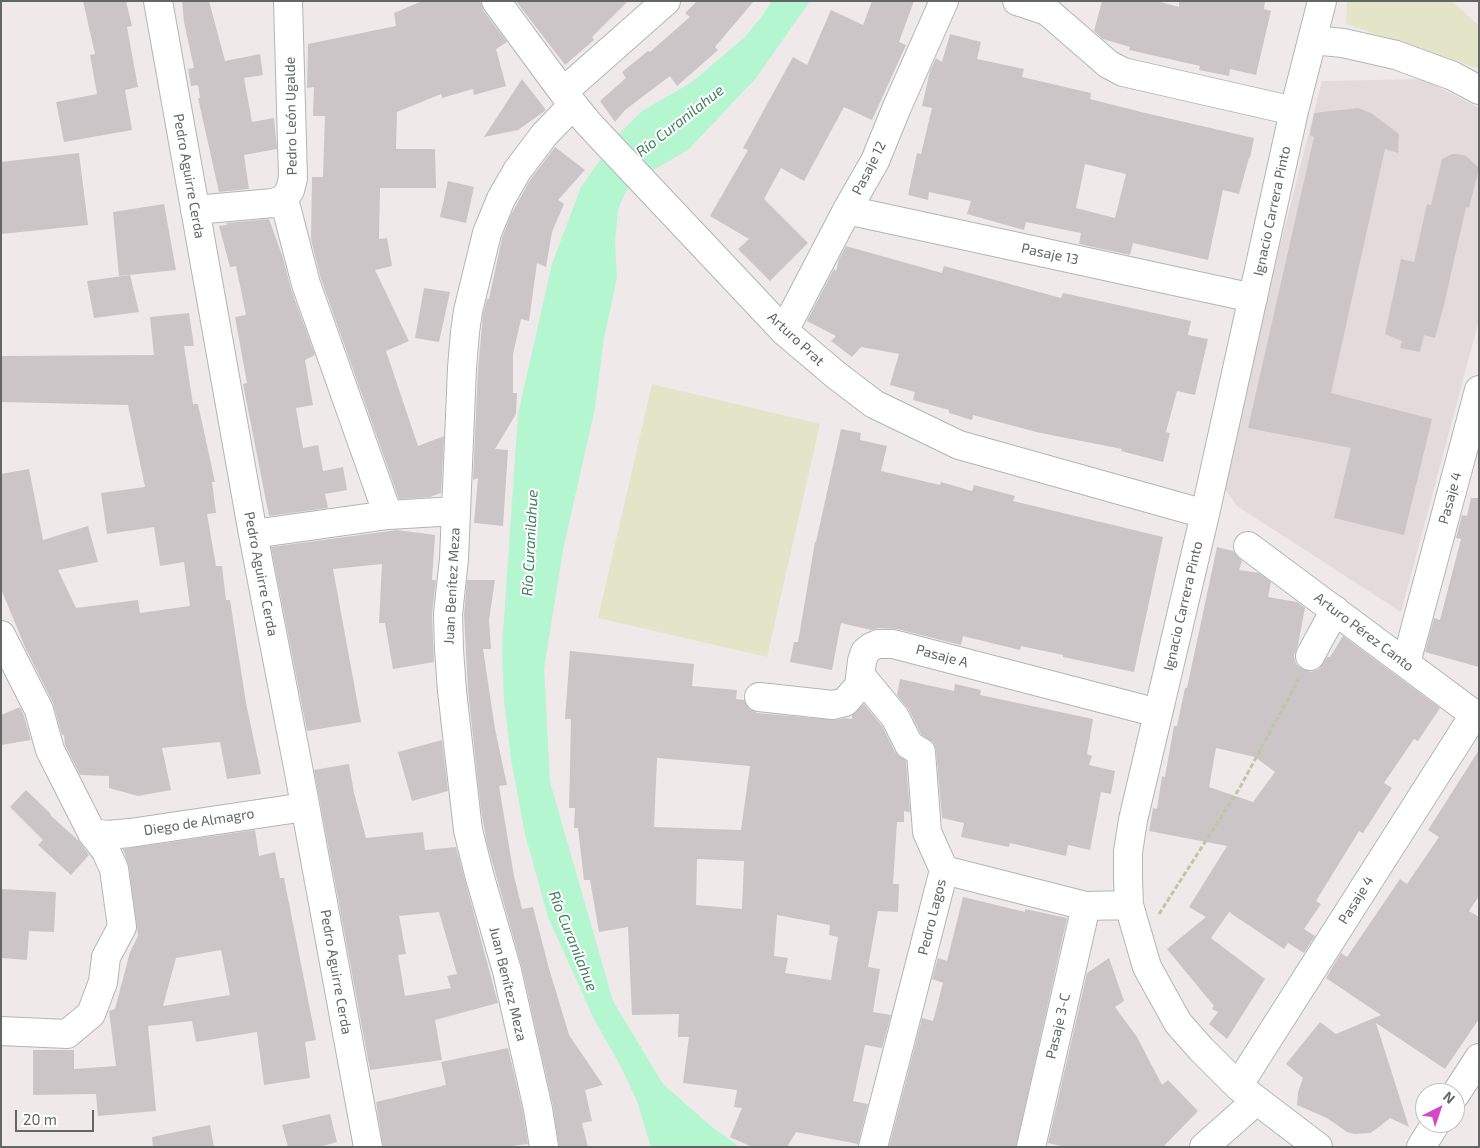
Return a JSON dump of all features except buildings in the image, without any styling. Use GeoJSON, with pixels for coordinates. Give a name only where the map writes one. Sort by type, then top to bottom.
{"type":"FeatureCollection","features":[{"type":"Feature","properties":{"kind":"street","name":"Pedro Aguirre Cerda"},"geometry":{"type":"LineString","coordinates":[[158,1],[253,534],[306,807],[368,1147]]}},
{"type":"Feature","properties":{"kind":"street","name":"Pedro León Ugalde"},"geometry":{"type":"LineString","coordinates":[[284,199],[290,190],[293,178],[288,1]]}},
{"type":"Feature","properties":{"kind":"street","name":"Arturo Prat"},"geometry":{"type":"LineString","coordinates":[[496,1],[575,107],[714,257],[784,330],[836,375],[874,404],[959,446],[1205,514]]}},
{"type":"Feature","properties":{"kind":"street","name":"Juan Benítez Meza"},"geometry":{"type":"LineString","coordinates":[[544,1147],[538,1109],[507,971],[468,830],[449,650],[448,614],[454,559],[465,332],[468,311],[487,233],[501,199],[517,171],[544,135],[575,107],[666,1]]}},
{"type":"Feature","properties":{"kind":"street","name":"Pasaje 12"},"geometry":{"type":"LineString","coordinates":[[784,330],[875,161],[944,1]]}},
{"type":"Feature","properties":{"kind":"street"},"geometry":{"type":"LineString","coordinates":[[1017,1],[1047,11],[1108,64],[1123,72],[1294,111]]}},
{"type":"Feature","properties":{"kind":"street","name":"Ignacio Carrera Pinto"},"geometry":{"type":"LineString","coordinates":[[1318,1147],[1247,1093],[1201,1050],[1178,1023],[1147,967],[1140,944],[1129,905],[1128,852],[1133,820],[1205,514],[1294,111],[1322,1]]}},
{"type":"Feature","properties":{"kind":"street"},"geometry":{"type":"LineString","coordinates":[[1312,40],[1343,43],[1396,55],[1453,76],[1479,90]]}},
{"type":"Feature","properties":{"kind":"street"},"geometry":{"type":"LineString","coordinates":[[195,210],[273,203],[284,199],[306,284],[388,516]]}},
{"type":"Feature","properties":{"kind":"street","name":"Pasaje 13"},"geometry":{"type":"LineString","coordinates":[[847,210],[1253,298]]}},
{"type":"Feature","properties":{"kind":"street","name":"Pasaje 4"},"geometry":{"type":"LineString","coordinates":[[1406,663],[1479,390]]}},
{"type":"Feature","properties":{"kind":"street"},"geometry":{"type":"LineString","coordinates":[[253,534],[388,516],[456,511]]}},
{"type":"Feature","properties":{"kind":"street","name":"Arturo Pérez Canto"},"geometry":{"type":"LineString","coordinates":[[1248,546],[1477,716]]}},
{"type":"Feature","properties":{"kind":"street"},"geometry":{"type":"LineString","coordinates":[[1310,656],[1335,610]]}},
{"type":"Feature","properties":{"kind":"street"},"geometry":{"type":"LineString","coordinates":[[1,635],[39,710],[50,750],[92,833],[106,851],[114,869],[122,927],[106,958],[103,982],[91,1014],[67,1034],[1,1031]]}},
{"type":"Feature","properties":{"kind":"street","name":"Pasaje A"},"geometry":{"type":"LineString","coordinates":[[760,697],[833,705],[845,702],[858,686],[865,652],[871,646],[878,644],[893,644],[1158,713]]}},
{"type":"Feature","properties":{"kind":"street"},"geometry":{"type":"LineString","coordinates":[[861,676],[894,717],[909,744],[921,752],[927,832],[944,870]]}},
{"type":"Feature","properties":{"kind":"street","name":"Pasaje 4"},"geometry":{"type":"LineString","coordinates":[[1204,1147],[1247,1093],[1477,716]]}},
{"type":"Feature","properties":{"kind":"street","name":"Diego de Almagro"},"geometry":{"type":"LineString","coordinates":[[92,833],[122,834],[306,807]]}},
{"type":"Feature","properties":{"kind":"street","name":"Pedro Lagos"},"geometry":{"type":"LineString","coordinates":[[874,1147],[944,870],[1086,906],[1129,905]]}},
{"type":"Feature","properties":{"kind":"street","name":"Pasaje 3-C"},"geometry":{"type":"LineString","coordinates":[[1031,1147],[1086,906]]}},
{"type":"Feature","properties":{"kind":"street"},"geometry":{"type":"LineString","coordinates":[[1463,1083],[1479,1058]]}},
{"type":"Feature","properties":{"kind":"street"},"geometry":{"type":"LineString","coordinates":[[1421,1147],[1430,1133]]}},
{"type":"Feature","properties":{"kind":"path"},"geometry":{"type":"LineString","coordinates":[[1140,944],[1239,789],[1310,656]]}},
{"type":"Feature","properties":{"kind":"shaded area"},"geometry":{"type":"Polygon","coordinates":[[[1347,1],[1452,1],[1479,26],[1479,69],[1346,24],[1347,1]]]}},
{"type":"Feature","properties":{"kind":"shaded area"},"geometry":{"type":"Polygon","coordinates":[[[1423,79],[1479,108],[1479,320],[1401,612],[1237,506],[1220,482],[1322,81],[1423,79]]]}},
{"type":"Feature","properties":{"kind":"shaded area"},"geometry":{"type":"Polygon","coordinates":[[[652,384],[820,424],[767,657],[598,618],[652,384]]]}},
{"type":"Feature","properties":{"kind":"water","name":"Río Curanilahue"},"geometry":{"type":"Polygon","coordinates":[[[772,1],[810,1],[756,78],[688,150],[655,169],[626,191],[618,209],[615,243],[617,278],[604,338],[595,408],[563,550],[544,669],[550,782],[613,1001],[663,1084],[712,1127],[740,1147],[651,1147],[637,1101],[620,1065],[594,1019],[548,917],[525,834],[511,759],[504,700],[502,648],[518,414],[552,264],[581,187],[617,136],[642,111],[692,82],[745,37],[772,1]]]}}]}
